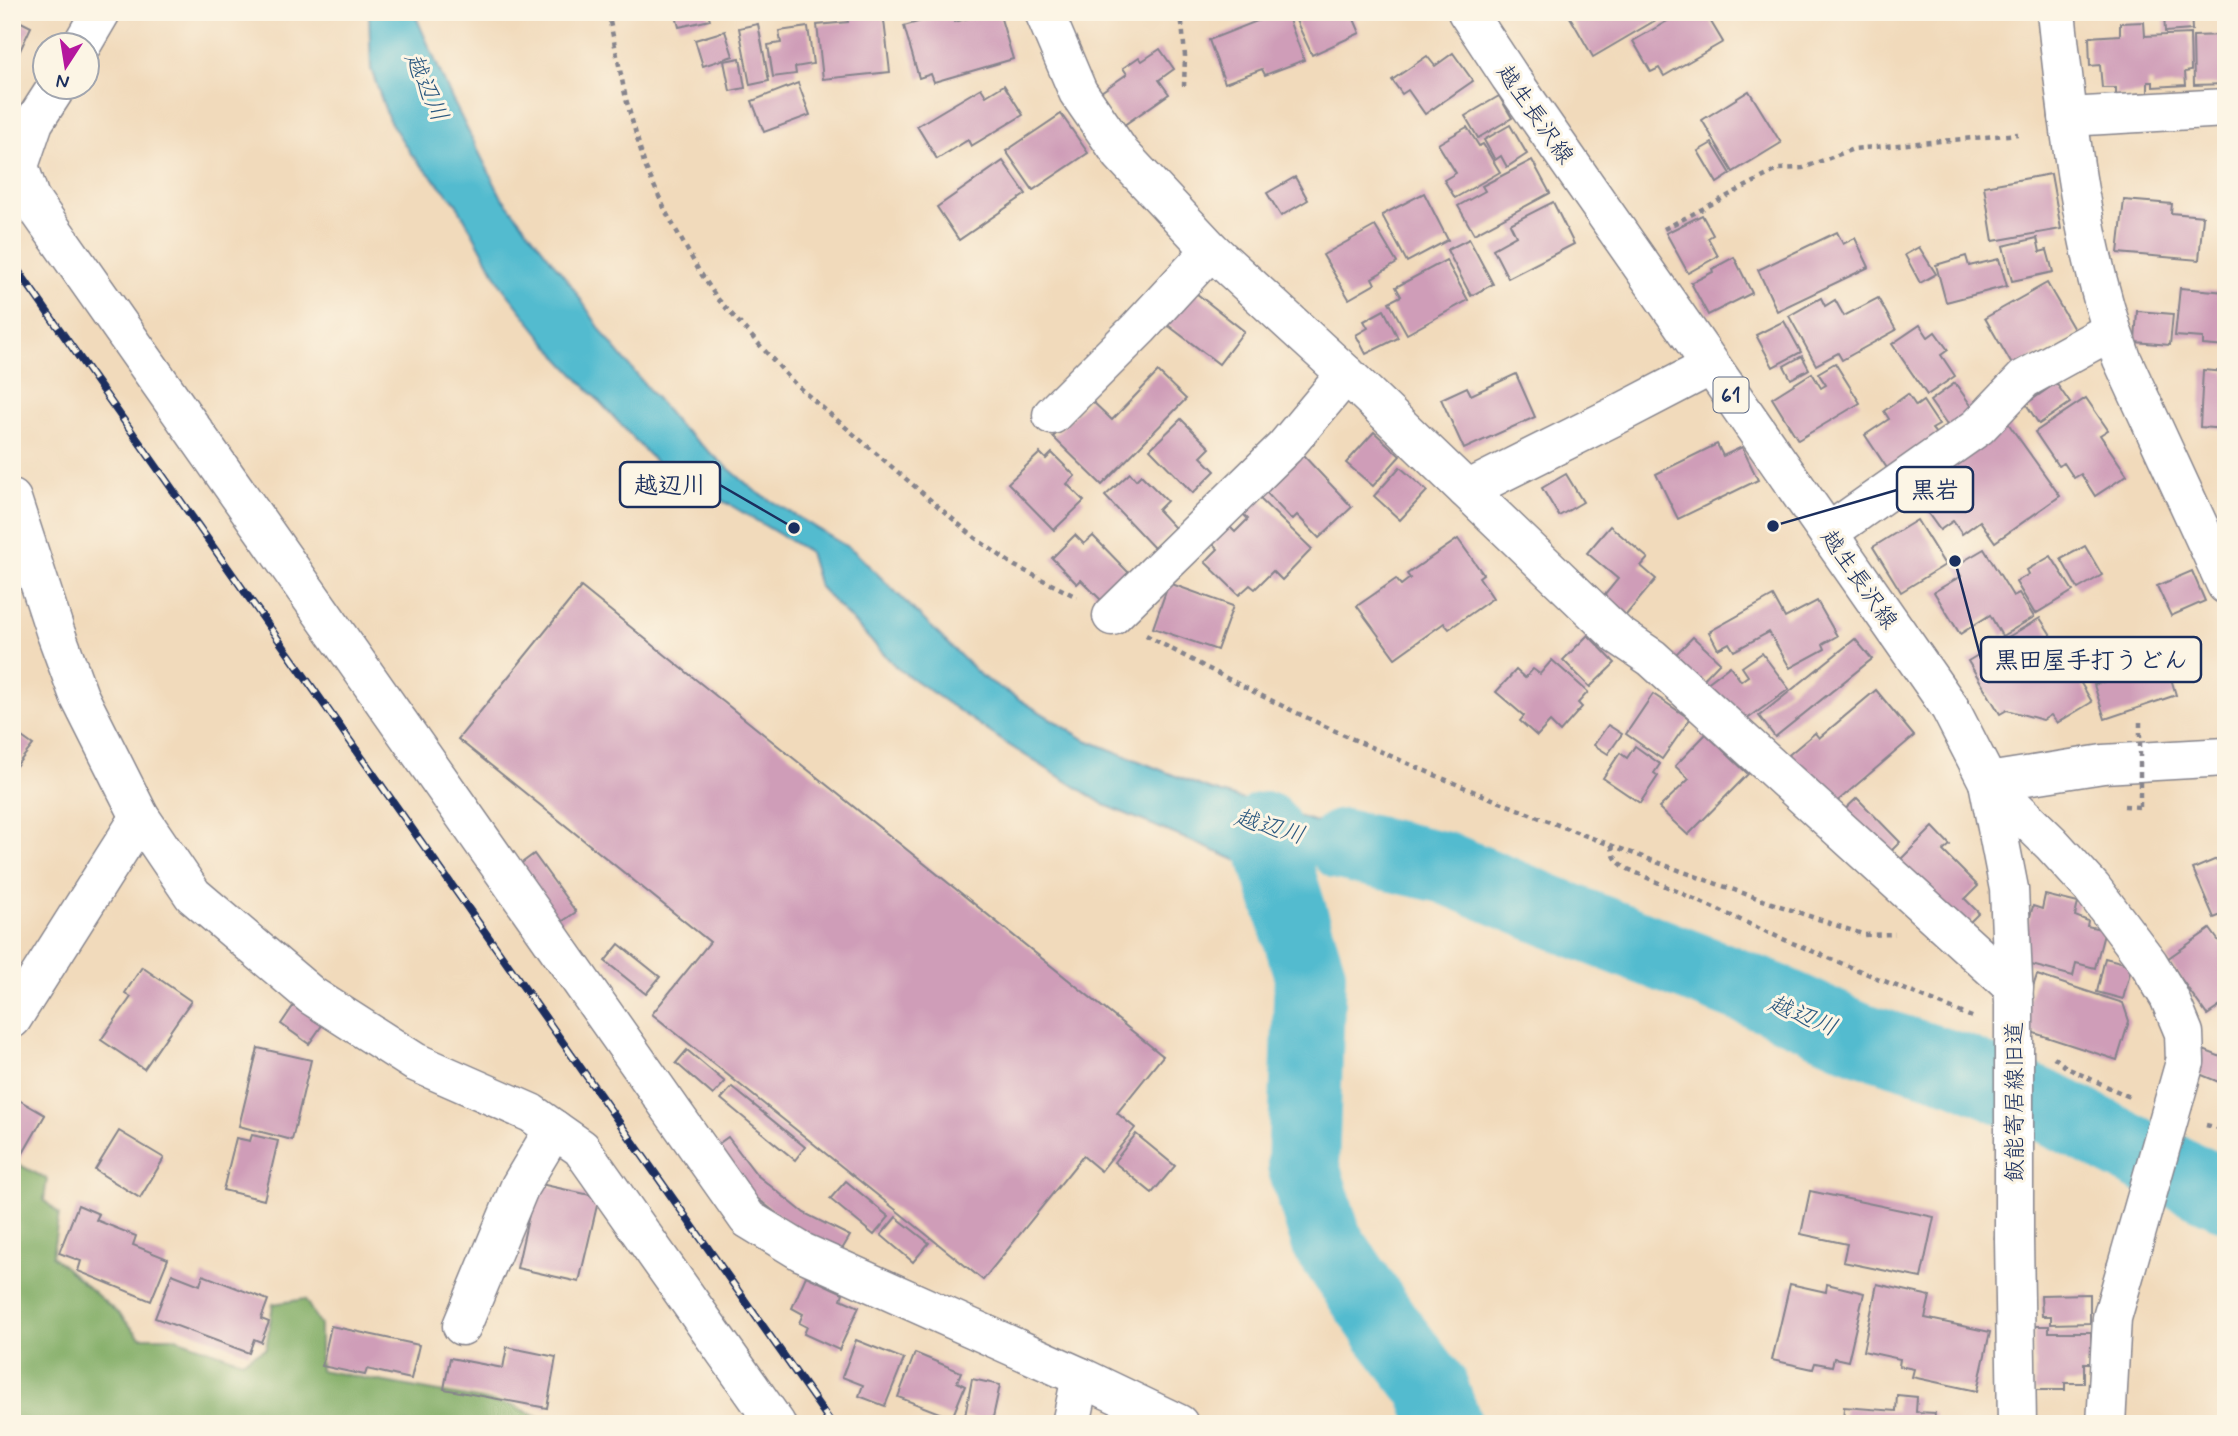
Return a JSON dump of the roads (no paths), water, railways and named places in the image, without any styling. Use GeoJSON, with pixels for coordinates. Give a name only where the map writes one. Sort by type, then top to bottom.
{"type":"FeatureCollection","features":[{"type":"Feature","properties":{"kind":"street"},"geometry":{"type":"LineString","coordinates":[[89,32],[101,12]]}},
{"type":"Feature","properties":{"kind":"street"},"geometry":{"type":"LineString","coordinates":[[1044,12],[1078,92],[1121,154],[1211,250],[1346,374],[1618,635],[1652,658],[2014,996]]}},
{"type":"Feature","properties":{"kind":"street","name":"越生長沢線"},"geometry":{"type":"LineString","coordinates":[[1467,12],[1950,708],[1988,782]]}},
{"type":"Feature","properties":{"kind":"street"},"geometry":{"type":"LineString","coordinates":[[2056,12],[2068,117],[2086,228],[2111,331],[2226,585]]}},
{"type":"Feature","properties":{"kind":"street"},"geometry":{"type":"LineString","coordinates":[[46,102],[34,122],[19,166],[30,198],[748,1219],[802,1252],[1179,1424]]}},
{"type":"Feature","properties":{"kind":"street"},"geometry":{"type":"LineString","coordinates":[[2068,117],[2226,108]]}},
{"type":"Feature","properties":{"kind":"street"},"geometry":{"type":"LineString","coordinates":[[1052,415],[1139,328],[1211,250]]}},
{"type":"Feature","properties":{"kind":"street"},"geometry":{"type":"LineString","coordinates":[[1828,533],[1978,427],[2024,379],[2111,331]]}},
{"type":"Feature","properties":{"kind":"street"},"geometry":{"type":"LineString","coordinates":[[1466,490],[1711,366]]}},
{"type":"Feature","properties":{"kind":"street"},"geometry":{"type":"LineString","coordinates":[[1112,616],[1284,447],[1346,374]]}},
{"type":"Feature","properties":{"kind":"street"},"geometry":{"type":"LineString","coordinates":[[12,499],[54,631],[79,696],[140,817],[193,895],[312,996],[415,1062],[531,1112],[581,1148],[776,1424]]}},
{"type":"Feature","properties":{"kind":"street"},"geometry":{"type":"LineString","coordinates":[[1988,782],[2103,764],[2226,757]]}},
{"type":"Feature","properties":{"kind":"street"},"geometry":{"type":"LineString","coordinates":[[1988,782],[2092,888],[2150,964],[2169,997],[2184,1033],[2185,1062],[2112,1318],[2106,1424]]}},
{"type":"Feature","properties":{"kind":"street","name":"飯能寄居線旧道"},"geometry":{"type":"LineString","coordinates":[[1988,782],[2009,889],[2014,996],[2017,1424]]}},
{"type":"Feature","properties":{"kind":"street"},"geometry":{"type":"LineString","coordinates":[[12,1019],[140,817]]}},
{"type":"Feature","properties":{"kind":"street"},"geometry":{"type":"LineString","coordinates":[[462,1326],[520,1186],[554,1129]]}},
{"type":"Feature","properties":{"kind":"street"},"geometry":{"type":"LineString","coordinates":[[1071,1424],[1081,1377]]}},
{"type":"Feature","properties":{"kind":"water"},"geometry":{"type":"Polygon","coordinates":[[[369,12],[414,12],[451,97],[501,196],[572,286],[604,335],[678,425],[755,491],[854,551],[981,676],[1084,739],[1208,789],[1464,867],[1236,860],[1105,805],[1007,744],[897,668],[819,586],[809,552],[660,467],[559,358],[503,288],[456,203],[411,154],[389,120],[371,69],[369,12]]]}},
{"type":"Feature","properties":{"kind":"waterway"},"geometry":{"type":"LineString","coordinates":[[1265,828],[1310,974],[1303,1165],[1327,1241],[1387,1329],[1432,1387],[1446,1424]]}},
{"type":"Feature","properties":{"kind":"waterway","name":"越辺川"},"geometry":{"type":"LineString","coordinates":[[1344,845],[1446,868],[1771,998],[1859,1038],[1959,1069],[2062,1114],[2226,1195]]}},
{"type":"Feature","properties":{"kind":"railway"},"geometry":{"type":"LineString","coordinates":[[12,262],[832,1424]]}},
{"type":"Feature","properties":{"kind":"place","name":"黒岩"},"geometry":{"type":"Point","coordinates":[1773,526]}},
{"type":"Feature","properties":{"kind":"place","name":"越辺川"},"geometry":{"type":"Point","coordinates":[794,528]}},
{"type":"Feature","properties":{"kind":"place","name":"黒田屋手打うどん"},"geometry":{"type":"Point","coordinates":[1955,561]}}]}
